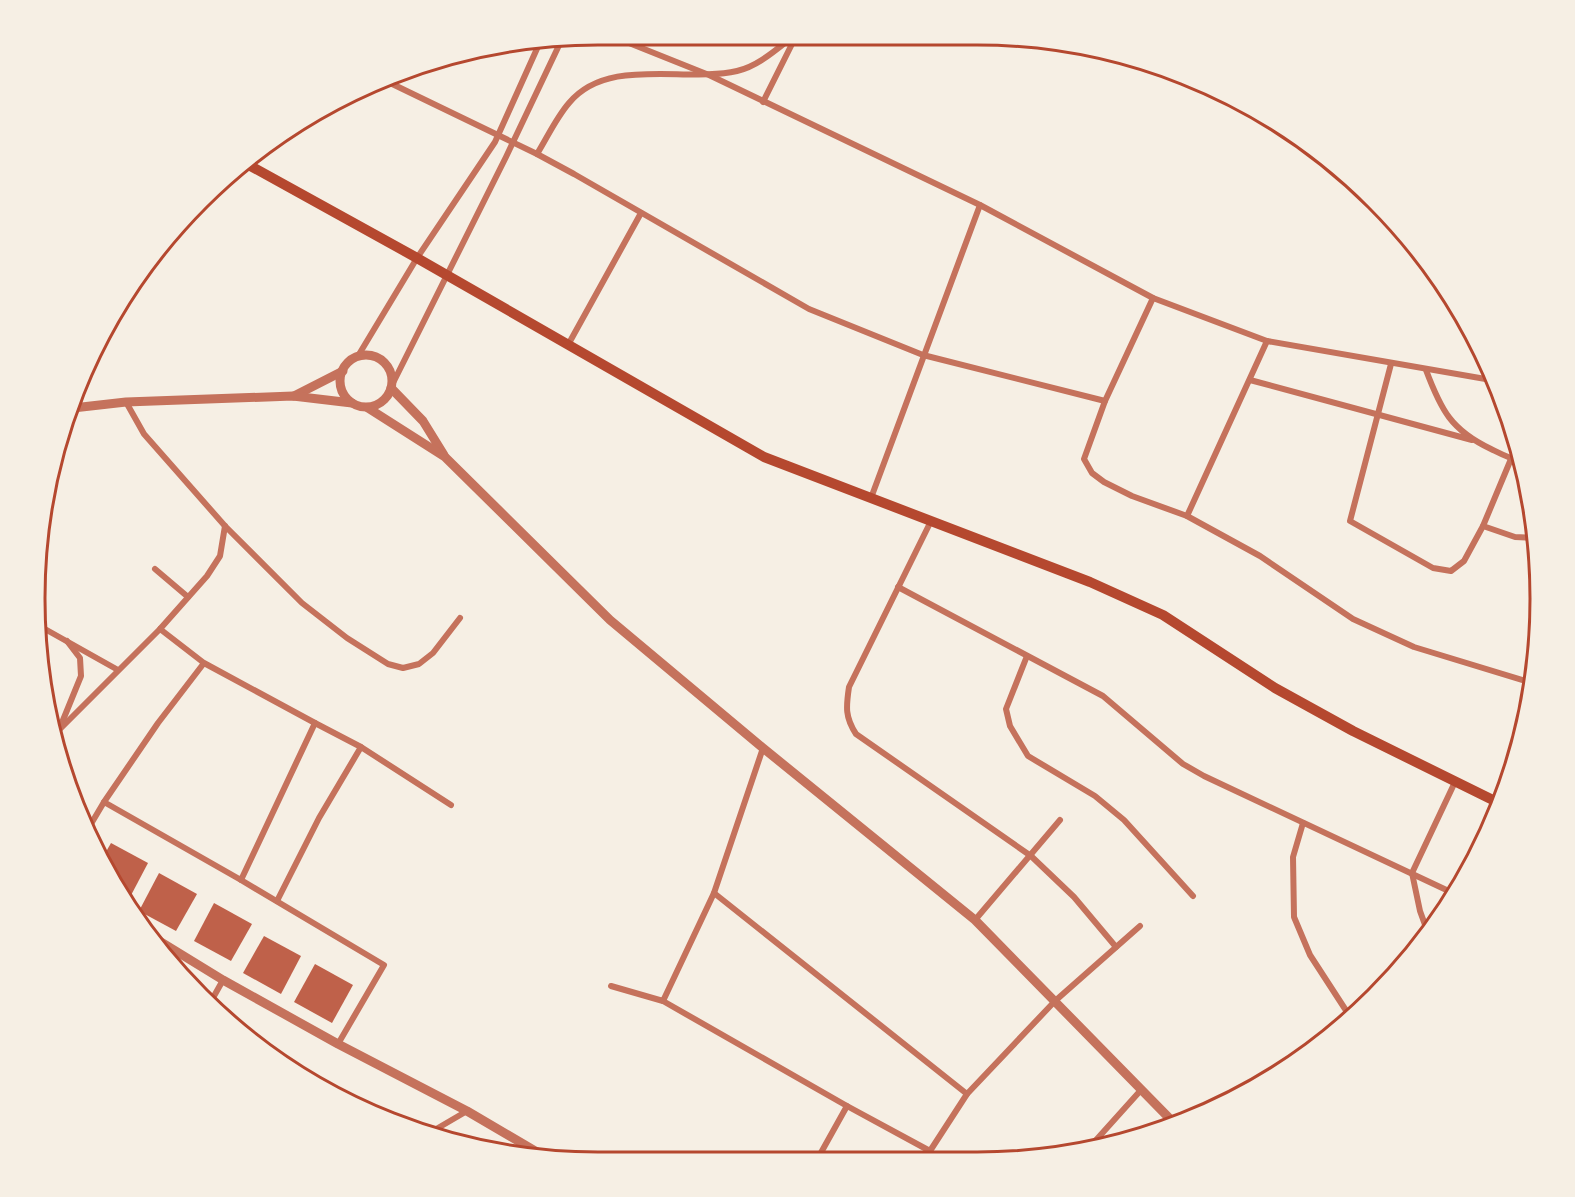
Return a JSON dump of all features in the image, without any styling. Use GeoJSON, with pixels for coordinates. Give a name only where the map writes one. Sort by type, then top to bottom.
{"type":"FeatureCollection","features":[{"type":"Feature","properties":{"kind":"main road"},"geometry":{"type":"LineString","coordinates":[[252,167],[417,258],[764,457],[1090,582],[1163,615],[1275,688],[1353,731],[1492,800]]}},
{"type":"Feature","properties":{"kind":"street"},"geometry":{"type":"LineString","coordinates":[[636,45],[709,75],[980,205],[1153,298],[1267,341],[1484,379]]}},
{"type":"Feature","properties":{"kind":"street"},"geometry":{"type":"LineString","coordinates":[[537,154],[569,103],[582,92],[607,79],[655,73],[709,75],[738,71],[752,65],[781,45]]}},
{"type":"Feature","properties":{"kind":"street"},"geometry":{"type":"LineString","coordinates":[[763,102],[791,45]]}},
{"type":"Feature","properties":{"kind":"street"},"geometry":{"type":"LineString","coordinates":[[79,407],[126,402],[293,396],[352,403],[362,408],[379,405],[386,399],[559,46]]}},
{"type":"Feature","properties":{"kind":"street"},"geometry":{"type":"LineString","coordinates":[[358,356],[417,258],[497,136],[537,49]]}},
{"type":"Feature","properties":{"kind":"street"},"geometry":{"type":"LineString","coordinates":[[393,85],[537,154],[809,309],[923,355],[1105,401]]}},
{"type":"Feature","properties":{"kind":"street"},"geometry":{"type":"LineString","coordinates":[[871,498],[980,205]]}},
{"type":"Feature","properties":{"kind":"street"},"geometry":{"type":"LineString","coordinates":[[568,345],[641,213]]}},
{"type":"Feature","properties":{"kind":"street"},"geometry":{"type":"LineString","coordinates":[[1153,298],[1105,401],[1084,459],[1092,473],[1132,496],[1187,516],[1260,556],[1353,619],[1414,646],[1523,680]]}},
{"type":"Feature","properties":{"kind":"street"},"geometry":{"type":"LineString","coordinates":[[1187,516],[1267,341]]}},
{"type":"Feature","properties":{"kind":"street"},"geometry":{"type":"LineString","coordinates":[[352,403],[342,392],[340,383],[343,371],[351,360],[358,356],[367,355],[382,361],[392,374],[392,385],[423,421],[445,458]]}},
{"type":"Feature","properties":{"kind":"street"},"geometry":{"type":"LineString","coordinates":[[1250,380],[1377,414],[1472,440],[1511,459],[1483,526],[1464,561],[1451,571],[1433,568],[1350,521],[1377,414],[1391,363]]}},
{"type":"Feature","properties":{"kind":"street"},"geometry":{"type":"LineString","coordinates":[[1426,370],[1437,400],[1452,423],[1472,440]]}},
{"type":"Feature","properties":{"kind":"street"},"geometry":{"type":"LineString","coordinates":[[293,396],[343,371]]}},
{"type":"Feature","properties":{"kind":"street"},"geometry":{"type":"LineString","coordinates":[[126,402],[144,434],[225,526],[302,603],[347,638],[388,664],[403,668],[419,664],[433,653],[460,618]]}},
{"type":"Feature","properties":{"kind":"street"},"geometry":{"type":"LineString","coordinates":[[368,408],[445,458],[610,620],[975,920],[1168,1117]]}},
{"type":"Feature","properties":{"kind":"street"},"geometry":{"type":"LineString","coordinates":[[931,521],[849,687],[846,705],[848,722],[856,734],[1031,856],[1074,897],[1116,947]]}},
{"type":"Feature","properties":{"kind":"street"},"geometry":{"type":"LineString","coordinates":[[61,728],[160,629],[188,597],[220,556],[225,526]]}},
{"type":"Feature","properties":{"kind":"street"},"geometry":{"type":"LineString","coordinates":[[1483,526],[1515,537],[1526,538]]}},
{"type":"Feature","properties":{"kind":"street"},"geometry":{"type":"LineString","coordinates":[[156,569],[188,597]]}},
{"type":"Feature","properties":{"kind":"street"},"geometry":{"type":"LineString","coordinates":[[898,587],[1103,696],[1183,764],[1252,801],[1447,890]]}},
{"type":"Feature","properties":{"kind":"street"},"geometry":{"type":"LineString","coordinates":[[46,629],[118,670]]}},
{"type":"Feature","properties":{"kind":"street"},"geometry":{"type":"LineString","coordinates":[[160,629],[204,663],[361,747],[451,805]]}},
{"type":"Feature","properties":{"kind":"street"},"geometry":{"type":"LineString","coordinates":[[60,725],[81,676],[80,658],[67,641]]}},
{"type":"Feature","properties":{"kind":"street"},"geometry":{"type":"LineString","coordinates":[[1027,656],[1006,709],[1010,726],[1028,756],[1095,796],[1124,820],[1193,896]]}},
{"type":"Feature","properties":{"kind":"street"},"geometry":{"type":"LineString","coordinates":[[92,822],[158,723],[204,663]]}},
{"type":"Feature","properties":{"kind":"street"},"geometry":{"type":"LineString","coordinates":[[241,880],[315,723]]}},
{"type":"Feature","properties":{"kind":"street"},"geometry":{"type":"LineString","coordinates":[[277,901],[319,819],[361,747]]}},
{"type":"Feature","properties":{"kind":"street"},"geometry":{"type":"LineString","coordinates":[[663,1000],[714,893],[763,748]]}},
{"type":"Feature","properties":{"kind":"street"},"geometry":{"type":"LineString","coordinates":[[1424,923],[1412,873],[1455,782]]}},
{"type":"Feature","properties":{"kind":"street"},"geometry":{"type":"LineString","coordinates":[[104,802],[384,965],[338,1044]]}},
{"type":"Feature","properties":{"kind":"street"},"geometry":{"type":"LineString","coordinates":[[975,920],[1060,820]]}},
{"type":"Feature","properties":{"kind":"street"},"geometry":{"type":"LineString","coordinates":[[1303,823],[1293,857],[1294,917],[1310,955],[1346,1010]]}},
{"type":"Feature","properties":{"kind":"street"},"geometry":{"type":"LineString","coordinates":[[714,893],[967,1094]]}},
{"type":"Feature","properties":{"kind":"street"},"geometry":{"type":"LineString","coordinates":[[611,986],[663,1000],[930,1151],[967,1094],[1054,1000],[1140,926]]}},
{"type":"Feature","properties":{"kind":"street"},"geometry":{"type":"LineString","coordinates":[[169,947],[223,980],[338,1044],[467,1111],[529,1147]]}},
{"type":"Feature","properties":{"kind":"street"},"geometry":{"type":"LineString","coordinates":[[214,996],[223,980]]}},
{"type":"Feature","properties":{"kind":"street"},"geometry":{"type":"LineString","coordinates":[[1098,1138],[1141,1090]]}},
{"type":"Feature","properties":{"kind":"street"},"geometry":{"type":"LineString","coordinates":[[821,1152],[847,1106]]}},
{"type":"Feature","properties":{"kind":"street"},"geometry":{"type":"LineString","coordinates":[[438,1128],[467,1111]]}},
{"type":"Feature","properties":{"kind":"building"},"geometry":{"type":"Polygon","coordinates":[[[111,843],[148,863],[131,895],[119,875],[106,851],[111,843]]]}},
{"type":"Feature","properties":{"kind":"building"},"geometry":{"type":"Polygon","coordinates":[[[159,873],[197,894],[176,931],[143,913],[140,909],[159,873]]]}},
{"type":"Feature","properties":{"kind":"building"},"geometry":{"type":"Polygon","coordinates":[[[214,903],[252,924],[231,961],[194,941],[214,903]]]}},
{"type":"Feature","properties":{"kind":"building"},"geometry":{"type":"Polygon","coordinates":[[[264,936],[301,956],[281,994],[243,973],[264,936]]]}},
{"type":"Feature","properties":{"kind":"building"},"geometry":{"type":"Polygon","coordinates":[[[315,964],[353,985],[332,1023],[294,1002],[315,964]]]}}]}
